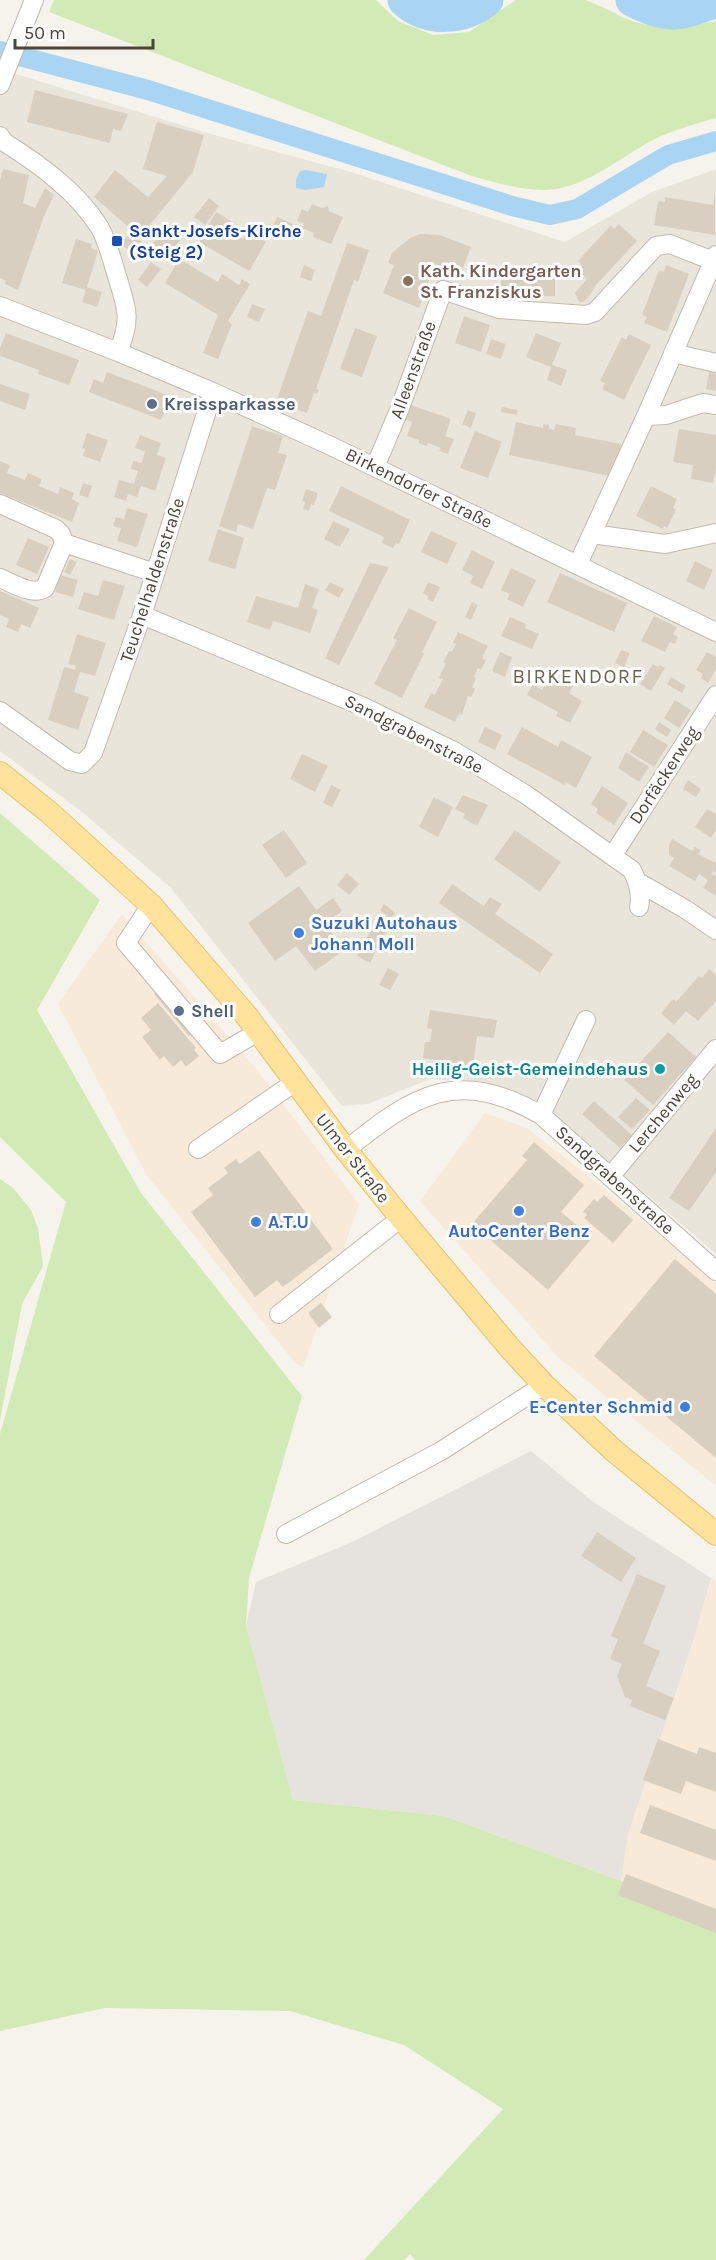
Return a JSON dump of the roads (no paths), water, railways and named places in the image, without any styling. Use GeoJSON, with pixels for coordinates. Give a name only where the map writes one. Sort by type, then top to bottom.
{"type":"FeatureCollection","features":[{"type":"Feature","properties":{"kind":"main road","name":"Ulmer Straße"},"geometry":{"type":"LineString","coordinates":[[0,773],[50,813],[151,904],[258,1032],[400,1218],[544,1385],[613,1450],[716,1534]]}},
{"type":"Feature","properties":{"kind":"street"},"geometry":{"type":"LineString","coordinates":[[0,84],[34,0]]}},
{"type":"Feature","properties":{"kind":"street"},"geometry":{"type":"LineString","coordinates":[[0,136],[4,142],[59,183],[83,206],[100,228],[127,309],[127,328],[118,352]]}},
{"type":"Feature","properties":{"kind":"street","name":"Alleenstraße"},"geometry":{"type":"LineString","coordinates":[[375,467],[400,408],[443,290],[499,309],[586,315],[595,312],[656,246],[670,244],[714,258],[646,416],[578,564]]}},
{"type":"Feature","properties":{"kind":"street","name":"Birkendorfer Straße"},"geometry":{"type":"LineString","coordinates":[[0,306],[213,392],[375,467],[716,632]]}},
{"type":"Feature","properties":{"kind":"street"},"geometry":{"type":"LineString","coordinates":[[673,353],[716,363]]}},
{"type":"Feature","properties":{"kind":"street","name":"Teuchelhaldenstraße"},"geometry":{"type":"LineString","coordinates":[[0,711],[70,761],[82,764],[93,753],[142,615],[213,392]]}},
{"type":"Feature","properties":{"kind":"street"},"geometry":{"type":"LineString","coordinates":[[646,416],[666,415],[703,403],[716,405]]}},
{"type":"Feature","properties":{"kind":"street"},"geometry":{"type":"LineString","coordinates":[[0,504],[57,529],[64,543],[45,588],[39,592],[0,578]]}},
{"type":"Feature","properties":{"kind":"street"},"geometry":{"type":"LineString","coordinates":[[592,534],[665,544],[716,533]]}},
{"type":"Feature","properties":{"kind":"street"},"geometry":{"type":"LineString","coordinates":[[64,543],[155,573]]}},
{"type":"Feature","properties":{"kind":"street","name":"Sandgrabenstraße"},"geometry":{"type":"LineString","coordinates":[[142,615],[364,707],[454,751],[525,794],[613,855],[632,870],[638,882]]}},
{"type":"Feature","properties":{"kind":"street","name":"Dorfäckerweg"},"geometry":{"type":"LineString","coordinates":[[613,855],[716,695]]}},
{"type":"Feature","properties":{"kind":"street"},"geometry":{"type":"LineString","coordinates":[[638,882],[661,894],[716,930]]}},
{"type":"Feature","properties":{"kind":"street"},"geometry":{"type":"LineString","coordinates":[[638,882],[641,900],[639,907]]}},
{"type":"Feature","properties":{"kind":"street"},"geometry":{"type":"LineString","coordinates":[[151,904],[126,943],[220,1054],[258,1032]]}},
{"type":"Feature","properties":{"kind":"street"},"geometry":{"type":"LineString","coordinates":[[541,1115],[586,1020]]}},
{"type":"Feature","properties":{"kind":"street","name":"Lerchenweg"},"geometry":{"type":"LineString","coordinates":[[610,1177],[716,1049]]}},
{"type":"Feature","properties":{"kind":"street"},"geometry":{"type":"LineString","coordinates":[[198,1149],[295,1082]]}},
{"type":"Feature","properties":{"kind":"street","name":"Sandgrabenstraße"},"geometry":{"type":"LineString","coordinates":[[346,1150],[406,1105],[445,1091],[470,1090],[498,1095],[541,1115],[716,1270]]}},
{"type":"Feature","properties":{"kind":"street"},"geometry":{"type":"LineString","coordinates":[[279,1314],[400,1218]]}},
{"type":"Feature","properties":{"kind":"street"},"geometry":{"type":"LineString","coordinates":[[286,1534],[441,1451],[544,1385]]}},
{"type":"Feature","properties":{"kind":"water"},"geometry":{"type":"Polygon","coordinates":[[[300,171],[327,174],[324,187],[305,190],[296,188],[296,180],[300,171]]]}},
{"type":"Feature","properties":{"kind":"waterway"},"geometry":{"type":"LineString","coordinates":[[404,0],[413,7],[434,15],[468,11],[487,0]]}},
{"type":"Feature","properties":{"kind":"waterway"},"geometry":{"type":"LineString","coordinates":[[632,0],[656,10],[674,13],[716,1]]}},
{"type":"Feature","properties":{"kind":"waterway"},"geometry":{"type":"LineString","coordinates":[[0,51],[148,90],[512,206],[550,215],[577,209],[668,155],[716,141]]}},
{"type":"Feature","properties":{"kind":"place","name":"Sankt-Josefs-Kirche (Steig 2)"},"geometry":{"type":"Point","coordinates":[117,241]}},
{"type":"Feature","properties":{"kind":"place","name":"Kath. Kindergarten St. Franziskus"},"geometry":{"type":"Point","coordinates":[408,281]}},
{"type":"Feature","properties":{"kind":"place","name":"Kreissparkasse"},"geometry":{"type":"Point","coordinates":[152,404]}},
{"type":"Feature","properties":{"kind":"place","name":"Suzuki Autohaus Johann Moll"},"geometry":{"type":"Point","coordinates":[299,933]}},
{"type":"Feature","properties":{"kind":"place","name":"Shell"},"geometry":{"type":"Point","coordinates":[179,1011]}},
{"type":"Feature","properties":{"kind":"place","name":"Heilig-Geist-Gemeindehaus"},"geometry":{"type":"Point","coordinates":[660,1069]}},
{"type":"Feature","properties":{"kind":"place","name":"AutoCenter Benz"},"geometry":{"type":"Point","coordinates":[519,1211]}},
{"type":"Feature","properties":{"kind":"place","name":"A.T.U"},"geometry":{"type":"Point","coordinates":[256,1222]}},
{"type":"Feature","properties":{"kind":"place","name":"E-Center Schmid"},"geometry":{"type":"Point","coordinates":[685,1407]}},
{"type":"Feature","properties":{"kind":"district","name":"BIRKENDORF"},"geometry":{"type":"Point","coordinates":[578,676]}}]}
